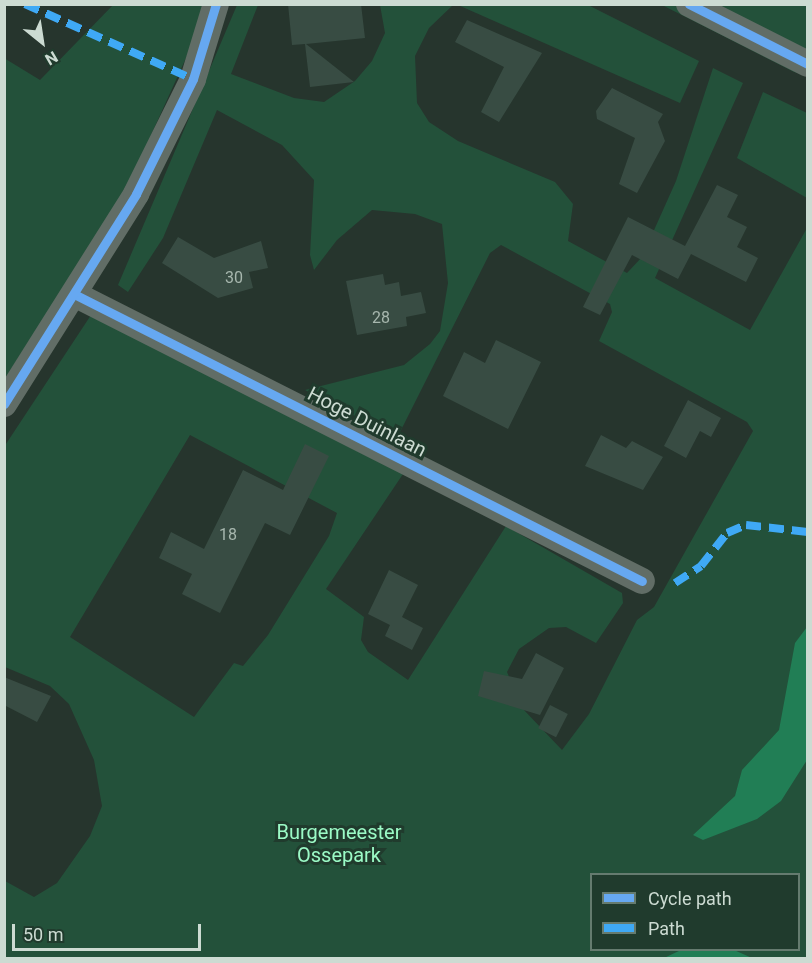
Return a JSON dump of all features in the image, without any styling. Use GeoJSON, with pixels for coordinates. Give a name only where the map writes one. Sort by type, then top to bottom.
{"type":"FeatureCollection","features":[{"type":"Feature","properties":{"kind":"street"},"geometry":{"type":"LineString","coordinates":[[4,404],[76,296],[176,116],[216,4]]}},
{"type":"Feature","properties":{"kind":"street"},"geometry":{"type":"LineString","coordinates":[[689,4],[807,64]]}},
{"type":"Feature","properties":{"kind":"street","name":"Hoge Duinlaan"},"geometry":{"type":"LineString","coordinates":[[76,296],[642,581]]}},
{"type":"Feature","properties":{"kind":"green space"},"geometry":{"type":"Polygon","coordinates":[[[113,5],[210,5],[127,188],[4,380],[4,58],[40,80],[113,5]]]}},
{"type":"Feature","properties":{"kind":"green space","name":"Burgemeester Ossepark"},"geometry":{"type":"Polygon","coordinates":[[[237,5],[258,5],[231,74],[294,98],[324,102],[355,81],[372,61],[385,33],[380,5],[453,5],[429,28],[415,56],[417,103],[429,122],[458,141],[555,182],[573,204],[568,241],[627,273],[642,257],[676,181],[713,68],[743,83],[655,278],[750,330],[807,228],[807,958],[5,958],[5,881],[34,897],[57,883],[90,836],[102,806],[94,760],[69,704],[50,686],[5,667],[4,447],[91,315],[405,471],[326,589],[364,617],[361,640],[368,652],[408,680],[506,526],[622,593],[623,603],[596,643],[566,627],[549,628],[519,649],[507,672],[523,709],[562,750],[589,714],[637,620],[654,607],[753,431],[747,422],[599,341],[612,312],[610,304],[501,245],[490,253],[397,438],[305,390],[404,365],[430,344],[440,331],[448,283],[442,224],[415,214],[372,210],[337,240],[314,270],[310,255],[314,180],[282,145],[217,110],[163,238],[128,292],[118,285],[237,5]],[[190,435],[70,637],[194,717],[234,663],[243,666],[268,635],[329,536],[337,513],[190,435]]]}},
{"type":"Feature","properties":{"kind":"green space"},"geometry":{"type":"Polygon","coordinates":[[[458,5],[588,5],[699,61],[680,103],[458,5]]]}},
{"type":"Feature","properties":{"kind":"green space"},"geometry":{"type":"Polygon","coordinates":[[[662,5],[807,5],[807,76],[794,72],[662,5]]]}},
{"type":"Feature","properties":{"kind":"green space"},"geometry":{"type":"Polygon","coordinates":[[[763,92],[807,113],[807,198],[737,158],[763,92]]]}},
{"type":"Feature","properties":{"kind":"shaded area"},"geometry":{"type":"Polygon","coordinates":[[[807,627],[807,760],[781,801],[757,819],[703,840],[693,835],[735,796],[742,770],[779,730],[795,643],[807,627]]]}},
{"type":"Feature","properties":{"kind":"shaded area"},"geometry":{"type":"Polygon","coordinates":[[[679,951],[736,951],[752,958],[664,958],[679,951]]]}},
{"type":"Feature","properties":{"kind":"building"},"geometry":{"type":"Polygon","coordinates":[[[288,4],[361,4],[365,38],[306,44],[354,82],[310,87],[305,44],[292,45],[288,4]]]}},
{"type":"Feature","properties":{"kind":"building"},"geometry":{"type":"Polygon","coordinates":[[[467,20],[542,53],[499,122],[481,112],[504,67],[455,42],[467,20]]]}},
{"type":"Feature","properties":{"kind":"building"},"geometry":{"type":"Polygon","coordinates":[[[612,88],[663,114],[658,122],[665,141],[637,193],[619,184],[635,138],[597,119],[596,111],[612,88]]]}},
{"type":"Feature","properties":{"kind":"building"},"geometry":{"type":"Polygon","coordinates":[[[717,185],[738,195],[727,217],[747,227],[737,247],[758,258],[746,282],[691,254],[678,279],[632,255],[600,315],[583,307],[628,217],[685,246],[717,185]]]}},
{"type":"Feature","properties":{"kind":"building"},"geometry":{"type":"Polygon","coordinates":[[[178,237],[214,258],[261,241],[268,268],[249,272],[253,288],[218,298],[162,263],[178,237]]]}},
{"type":"Feature","properties":{"kind":"building"},"geometry":{"type":"Polygon","coordinates":[[[383,274],[385,285],[399,282],[401,296],[421,292],[426,313],[406,317],[407,326],[357,335],[346,281],[383,274]]]}},
{"type":"Feature","properties":{"kind":"building"},"geometry":{"type":"Polygon","coordinates":[[[496,340],[541,362],[508,429],[443,396],[464,352],[485,363],[496,340]]]}},
{"type":"Feature","properties":{"kind":"building"},"geometry":{"type":"Polygon","coordinates":[[[688,400],[721,418],[711,437],[700,431],[686,458],[664,446],[688,400]]]}},
{"type":"Feature","properties":{"kind":"building"},"geometry":{"type":"Polygon","coordinates":[[[601,435],[626,448],[632,441],[663,457],[643,490],[585,466],[601,435]]]}},
{"type":"Feature","properties":{"kind":"building"},"geometry":{"type":"Polygon","coordinates":[[[305,444],[329,456],[290,535],[265,523],[220,613],[182,594],[192,574],[159,558],[171,532],[204,549],[243,470],[283,490],[305,444]]]}},
{"type":"Feature","properties":{"kind":"building"},"geometry":{"type":"Polygon","coordinates":[[[389,570],[418,585],[402,617],[423,628],[412,650],[385,636],[390,625],[368,614],[389,570]]]}},
{"type":"Feature","properties":{"kind":"building"},"geometry":{"type":"Polygon","coordinates":[[[536,653],[564,668],[540,715],[478,696],[484,671],[522,679],[536,653]]]}},
{"type":"Feature","properties":{"kind":"building"},"geometry":{"type":"Polygon","coordinates":[[[4,677],[51,696],[37,722],[4,705],[4,677]]]}},
{"type":"Feature","properties":{"kind":"building"},"geometry":{"type":"Polygon","coordinates":[[[550,705],[568,714],[556,737],[538,728],[550,705]]]}},
{"type":"Feature","properties":{"kind":"marked path"},"geometry":{"type":"LineString","coordinates":[[25,4],[193,79]]}},
{"type":"Feature","properties":{"kind":"marked path"},"geometry":{"type":"LineString","coordinates":[[675,583],[701,566],[727,533],[746,525],[808,532]]}},
{"type":"Feature","properties":{"kind":"cycle path"},"geometry":{"type":"LineString","coordinates":[[4,404],[136,194],[193,79],[216,4]]}},
{"type":"Feature","properties":{"kind":"cycle path"},"geometry":{"type":"LineString","coordinates":[[689,4],[808,64]]}},
{"type":"Feature","properties":{"kind":"cycle path"},"geometry":{"type":"LineString","coordinates":[[76,295],[642,581]]}}]}
